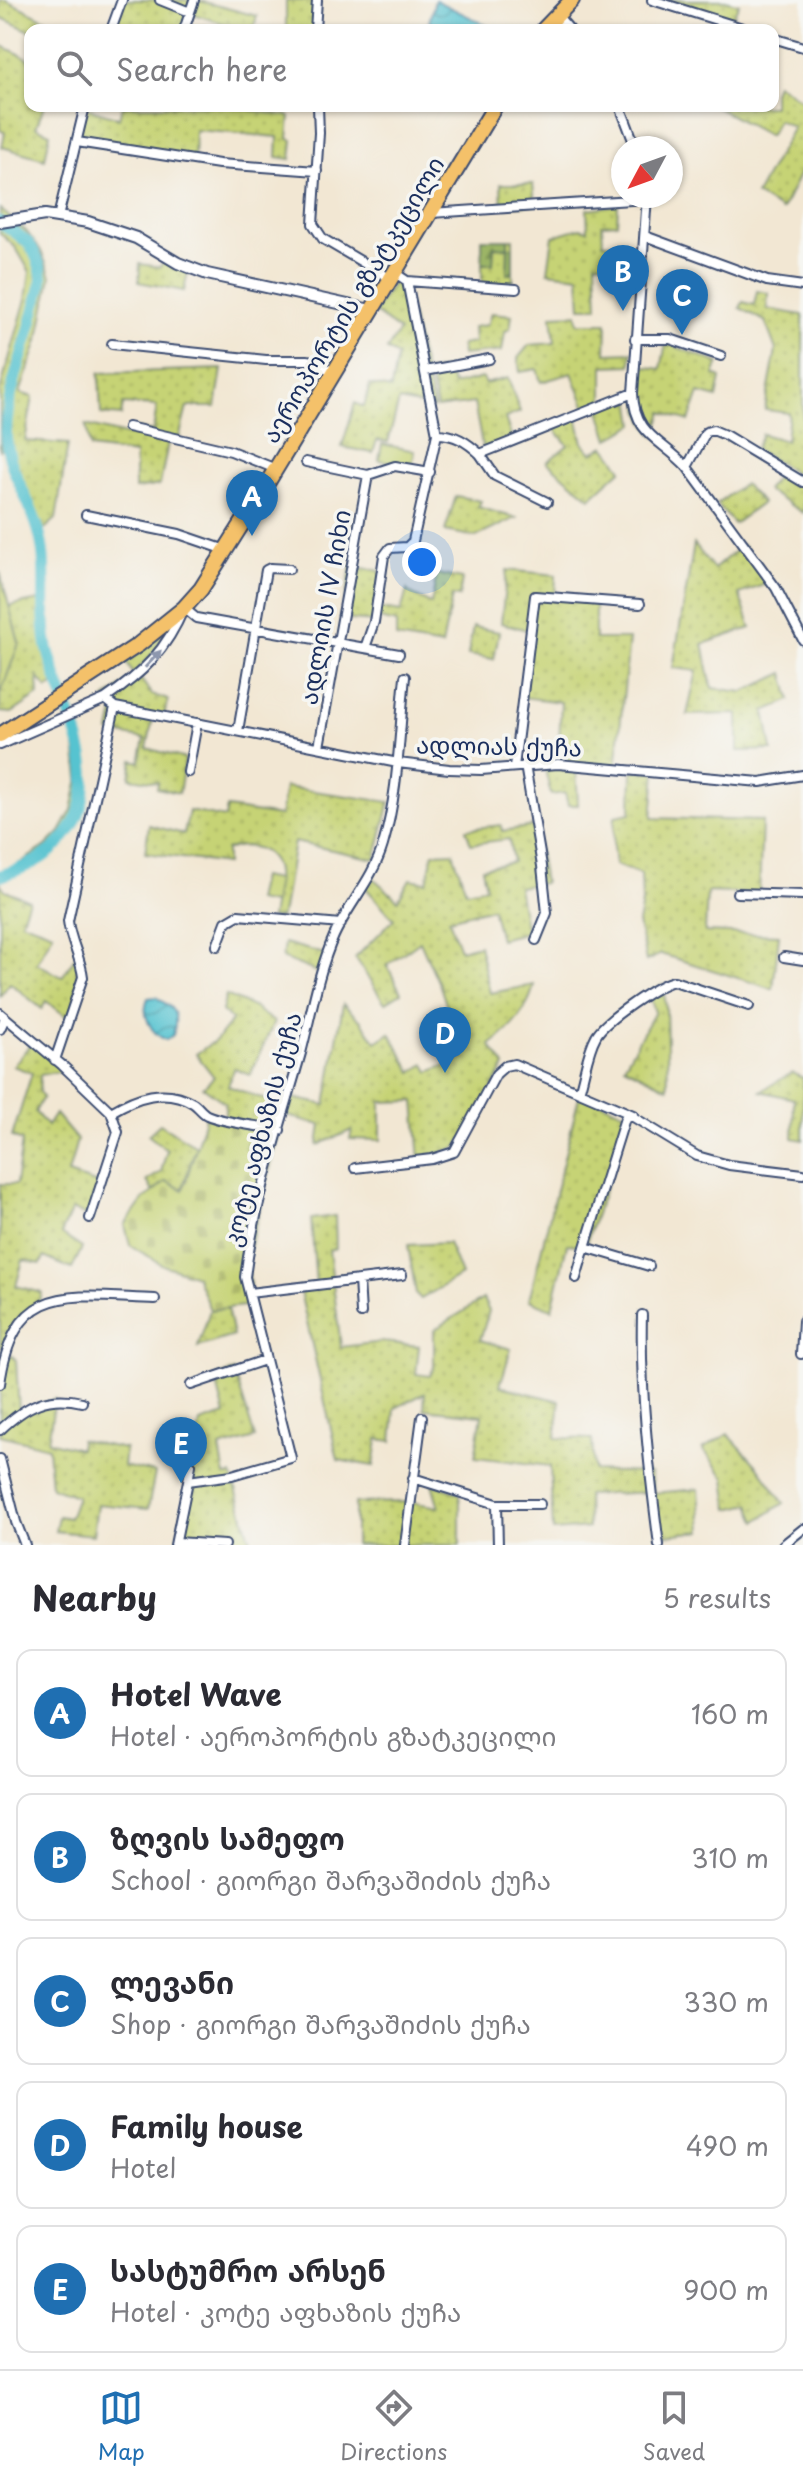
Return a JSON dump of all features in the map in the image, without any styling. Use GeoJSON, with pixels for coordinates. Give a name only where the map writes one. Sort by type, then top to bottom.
{"type":"FeatureCollection","features":[{"type":"Feature","properties":{"kind":"highway"},"geometry":{"type":"LineString","coordinates":[[541,24],[563,0]]}},
{"type":"Feature","properties":{"kind":"highway"},"geometry":{"type":"LineString","coordinates":[[549,24],[572,0]]}},
{"type":"Feature","properties":{"kind":"highway","name":"აეროპორტის გზატკეცილი"},"geometry":{"type":"LineString","coordinates":[[167,625],[220,548],[366,309],[396,276],[484,112]]}},
{"type":"Feature","properties":{"kind":"highway","name":"აეროპორტის გზატკეცილი"},"geometry":{"type":"LineString","coordinates":[[0,735],[50,699],[167,625],[184,608],[226,551],[396,276],[491,112]]}},
{"type":"Feature","properties":{"kind":"highway","name":"აეროპორტის გზატკეცილი"},"geometry":{"type":"LineString","coordinates":[[0,728],[50,699]]}},
{"type":"Feature","properties":{"kind":"street"},"geometry":{"type":"LineString","coordinates":[[113,24],[122,0]]}},
{"type":"Feature","properties":{"kind":"street"},"geometry":{"type":"LineString","coordinates":[[160,0],[190,12]]}},
{"type":"Feature","properties":{"kind":"street"},"geometry":{"type":"LineString","coordinates":[[186,24],[194,0]]}},
{"type":"Feature","properties":{"kind":"street"},"geometry":{"type":"LineString","coordinates":[[315,24],[317,0]]}},
{"type":"Feature","properties":{"kind":"street"},"geometry":{"type":"LineString","coordinates":[[652,0],[730,24]]}},
{"type":"Feature","properties":{"kind":"street"},"geometry":{"type":"LineString","coordinates":[[557,15],[565,24]]}},
{"type":"Feature","properties":{"kind":"street"},"geometry":{"type":"LineString","coordinates":[[779,40],[803,47]]}},
{"type":"Feature","properties":{"kind":"street"},"geometry":{"type":"LineString","coordinates":[[58,217],[84,112]]}},
{"type":"Feature","properties":{"kind":"street"},"geometry":{"type":"LineString","coordinates":[[318,112],[313,224],[323,239],[396,276],[516,289]]}},
{"type":"Feature","properties":{"kind":"street"},"geometry":{"type":"LineString","coordinates":[[622,112],[631,136]]}},
{"type":"Feature","properties":{"kind":"street"},"geometry":{"type":"LineString","coordinates":[[77,142],[143,155],[317,171]]}},
{"type":"Feature","properties":{"kind":"street"},"geometry":{"type":"LineString","coordinates":[[431,213],[611,200]]}},
{"type":"Feature","properties":{"kind":"street"},"geometry":{"type":"LineString","coordinates":[[646,208],[635,339],[633,393],[638,423],[687,467],[776,588],[803,640]]}},
{"type":"Feature","properties":{"kind":"street"},"geometry":{"type":"LineString","coordinates":[[0,222],[45,215],[88,222],[136,238],[178,263],[207,274],[366,309]]}},
{"type":"Feature","properties":{"kind":"street"},"geometry":{"type":"LineString","coordinates":[[645,236],[767,281],[803,286]]}},
{"type":"Feature","properties":{"kind":"street"},"geometry":{"type":"LineString","coordinates":[[365,648],[374,622],[384,556],[390,548],[410,545],[437,434],[425,371],[396,276]]}},
{"type":"Feature","properties":{"kind":"street"},"geometry":{"type":"LineString","coordinates":[[635,339],[670,339],[721,356]]}},
{"type":"Feature","properties":{"kind":"street"},"geometry":{"type":"LineString","coordinates":[[112,344],[266,360],[308,360],[328,369]]}},
{"type":"Feature","properties":{"kind":"street"},"geometry":{"type":"LineString","coordinates":[[425,371],[489,359]]}},
{"type":"Feature","properties":{"kind":"street"},"geometry":{"type":"LineString","coordinates":[[480,454],[633,393]]}},
{"type":"Feature","properties":{"kind":"street"},"geometry":{"type":"LineString","coordinates":[[128,427],[231,451],[271,467]]}},
{"type":"Feature","properties":{"kind":"street"},"geometry":{"type":"LineString","coordinates":[[687,467],[706,432],[713,430],[803,482]]}},
{"type":"Feature","properties":{"kind":"street"},"geometry":{"type":"LineString","coordinates":[[437,434],[459,438],[480,454],[495,476],[547,502]]}},
{"type":"Feature","properties":{"kind":"street"},"geometry":{"type":"LineString","coordinates":[[306,462],[368,475],[395,466],[430,472]]}},
{"type":"Feature","properties":{"kind":"street","name":"ადლიის IV ჩიხი"},"geometry":{"type":"LineString","coordinates":[[319,747],[368,475]]}},
{"type":"Feature","properties":{"kind":"street"},"geometry":{"type":"LineString","coordinates":[[86,515],[179,534],[220,548]]}},
{"type":"Feature","properties":{"kind":"street"},"geometry":{"type":"LineString","coordinates":[[238,731],[266,570],[289,569]]}},
{"type":"Feature","properties":{"kind":"street"},"geometry":{"type":"LineString","coordinates":[[514,767],[535,596],[640,604]]}},
{"type":"Feature","properties":{"kind":"street"},"geometry":{"type":"LineString","coordinates":[[184,608],[196,618],[399,654]]}},
{"type":"Feature","properties":{"kind":"street"},"geometry":{"type":"LineString","coordinates":[[0,745],[105,699],[138,675],[167,625]]}},
{"type":"Feature","properties":{"kind":"street","name":"კოტე აფხაზის ქუჩა"},"geometry":{"type":"LineString","coordinates":[[188,1481],[232,1475],[291,1458],[245,1277],[247,1259],[268,1163],[334,936],[371,876],[383,845],[398,763],[405,677]]}},
{"type":"Feature","properties":{"kind":"street","name":"ადლიას ქუჩა"},"geometry":{"type":"LineString","coordinates":[[105,699],[115,707],[398,763],[449,769],[558,764],[760,782],[803,775]]}},
{"type":"Feature","properties":{"kind":"street"},"geometry":{"type":"LineString","coordinates":[[55,1060],[83,977],[68,921],[115,707]]}},
{"type":"Feature","properties":{"kind":"street"},"geometry":{"type":"LineString","coordinates":[[188,772],[197,723]]}},
{"type":"Feature","properties":{"kind":"street"},"geometry":{"type":"LineString","coordinates":[[525,765],[547,913],[536,940]]}},
{"type":"Feature","properties":{"kind":"street"},"geometry":{"type":"LineString","coordinates":[[737,893],[803,895]]}},
{"type":"Feature","properties":{"kind":"street"},"geometry":{"type":"LineString","coordinates":[[217,946],[226,922],[238,915],[341,924]]}},
{"type":"Feature","properties":{"kind":"street"},"geometry":{"type":"LineString","coordinates":[[784,957],[803,960]]}},
{"type":"Feature","properties":{"kind":"street"},"geometry":{"type":"LineString","coordinates":[[579,1092],[595,1036],[663,985],[674,981],[749,1006]]}},
{"type":"Feature","properties":{"kind":"street"},"geometry":{"type":"LineString","coordinates":[[0,1029],[3,1016],[111,1112],[118,1132],[90,1218]]}},
{"type":"Feature","properties":{"kind":"street"},"geometry":{"type":"LineString","coordinates":[[355,1168],[432,1159],[454,1152],[496,1074],[505,1066],[514,1064],[634,1115],[697,1156],[729,1165],[803,1174]]}},
{"type":"Feature","properties":{"kind":"street"},"geometry":{"type":"LineString","coordinates":[[111,1112],[131,1100],[152,1094],[175,1096],[193,1103],[206,1115],[280,1130]]}},
{"type":"Feature","properties":{"kind":"street"},"geometry":{"type":"LineString","coordinates":[[576,1278],[625,1118],[634,1115]]}},
{"type":"Feature","properties":{"kind":"street"},"geometry":{"type":"LineString","coordinates":[[585,1247],[649,1266]]}},
{"type":"Feature","properties":{"kind":"street"},"geometry":{"type":"LineString","coordinates":[[249,1293],[402,1275]]}},
{"type":"Feature","properties":{"kind":"street"},"geometry":{"type":"LineString","coordinates":[[359,1280],[361,1313]]}},
{"type":"Feature","properties":{"kind":"street"},"geometry":{"type":"LineString","coordinates":[[0,1384],[16,1327],[38,1307],[70,1297],[155,1299]]}},
{"type":"Feature","properties":{"kind":"street"},"geometry":{"type":"LineString","coordinates":[[642,1315],[641,1348],[648,1453],[659,1545]]}},
{"type":"Feature","properties":{"kind":"street"},"geometry":{"type":"LineString","coordinates":[[801,1354],[803,1321]]}},
{"type":"Feature","properties":{"kind":"street"},"geometry":{"type":"LineString","coordinates":[[191,1385],[265,1360]]}},
{"type":"Feature","properties":{"kind":"street"},"geometry":{"type":"LineString","coordinates":[[0,1430],[19,1413],[61,1397],[82,1402]]}},
{"type":"Feature","properties":{"kind":"street"},"geometry":{"type":"LineString","coordinates":[[405,1545],[422,1417]]}},
{"type":"Feature","properties":{"kind":"street"},"geometry":{"type":"LineString","coordinates":[[0,1459],[25,1545]]}},
{"type":"Feature","properties":{"kind":"street"},"geometry":{"type":"LineString","coordinates":[[191,1465],[176,1544],[225,1545]]}},
{"type":"Feature","properties":{"kind":"street"},"geometry":{"type":"LineString","coordinates":[[413,1478],[497,1504],[540,1504]]}},
{"type":"Feature","properties":{"kind":"street"},"geometry":{"type":"LineString","coordinates":[[497,1504],[498,1545]]}},
{"type":"Feature","properties":{"kind":"street"},"geometry":{"type":"LineString","coordinates":[[783,1545],[803,1529]]}},
{"type":"Feature","properties":{"kind":"green space"},"geometry":{"type":"Polygon","coordinates":[[[0,0],[6,0],[55,24],[24,24],[24,28],[0,17],[0,0]]]}},
{"type":"Feature","properties":{"kind":"green space"},"geometry":{"type":"Polygon","coordinates":[[[122,0],[160,0],[170,4],[172,0],[196,0],[257,16],[255,24],[225,24],[190,13],[186,24],[113,24],[122,0]]]}},
{"type":"Feature","properties":{"kind":"green space"},"geometry":{"type":"Polygon","coordinates":[[[317,0],[315,24],[286,24],[286,1],[317,0]]]}},
{"type":"Feature","properties":{"kind":"green space"},"geometry":{"type":"Polygon","coordinates":[[[663,0],[725,0],[739,4],[731,21],[663,0]]]}},
{"type":"Feature","properties":{"kind":"green space"},"geometry":{"type":"Polygon","coordinates":[[[0,45],[24,56],[24,112],[42,112],[36,127],[50,133],[45,159],[2,147],[5,133],[0,130],[0,45]]]}},
{"type":"Feature","properties":{"kind":"green space"},"geometry":{"type":"Polygon","coordinates":[[[779,85],[803,101],[803,167],[782,210],[756,195],[793,127],[778,120],[769,136],[725,112],[779,112],[779,85]]]}},
{"type":"Feature","properties":{"kind":"green space"},"geometry":{"type":"Polygon","coordinates":[[[83,112],[100,112],[119,118],[120,112],[263,112],[290,116],[288,139],[293,140],[291,159],[277,157],[278,137],[195,130],[194,161],[77,142],[83,112]]]}},
{"type":"Feature","properties":{"kind":"green space"},"geometry":{"type":"Polygon","coordinates":[[[501,184],[533,184],[535,204],[502,207],[501,184]]]}},
{"type":"Feature","properties":{"kind":"green space"},"geometry":{"type":"Polygon","coordinates":[[[618,208],[617,223],[602,224],[603,243],[621,243],[619,263],[596,262],[598,307],[581,307],[579,276],[548,272],[553,236],[580,228],[588,230],[587,209],[618,208]]]}},
{"type":"Feature","properties":{"kind":"green space"},"geometry":{"type":"Polygon","coordinates":[[[0,209],[26,231],[41,251],[51,276],[39,338],[20,393],[33,397],[25,441],[68,444],[56,519],[40,533],[23,496],[7,446],[0,450],[0,391],[26,299],[30,272],[16,248],[0,233],[0,209]]]}},
{"type":"Feature","properties":{"kind":"green space"},"geometry":{"type":"Polygon","coordinates":[[[482,239],[513,239],[513,282],[482,284],[482,239]]]}},
{"type":"Feature","properties":{"kind":"green space"},"geometry":{"type":"Polygon","coordinates":[[[482,239],[508,239],[508,247],[513,247],[513,274],[507,274],[508,248],[494,247],[493,264],[482,264],[482,239]]]}},
{"type":"Feature","properties":{"kind":"green space"},"geometry":{"type":"Polygon","coordinates":[[[166,256],[189,267],[184,291],[139,282],[140,264],[160,267],[166,256]]]}},
{"type":"Feature","properties":{"kind":"green space"},"geometry":{"type":"Polygon","coordinates":[[[395,280],[404,287],[434,408],[399,401],[388,442],[377,440],[373,453],[342,447],[355,403],[364,407],[370,385],[391,389],[397,356],[387,350],[399,331],[374,312],[395,280]]]}},
{"type":"Feature","properties":{"kind":"green space"},"geometry":{"type":"Polygon","coordinates":[[[757,291],[768,293],[767,309],[803,315],[803,477],[755,449],[762,434],[786,441],[789,413],[765,410],[776,350],[765,321],[740,308],[743,302],[754,305],[757,291]]]}},
{"type":"Feature","properties":{"kind":"green space"},"geometry":{"type":"Polygon","coordinates":[[[491,313],[512,315],[510,329],[505,331],[502,351],[462,355],[461,345],[474,343],[473,327],[487,325],[491,313]]]}},
{"type":"Feature","properties":{"kind":"green space"},"geometry":{"type":"Polygon","coordinates":[[[577,314],[578,323],[607,323],[606,353],[632,352],[631,365],[603,366],[603,402],[586,408],[572,373],[541,382],[537,369],[520,372],[518,358],[529,345],[555,343],[552,315],[577,314]]]}},
{"type":"Feature","properties":{"kind":"green space"},"geometry":{"type":"Polygon","coordinates":[[[666,343],[719,363],[714,375],[721,378],[717,398],[699,393],[689,421],[663,412],[655,436],[641,412],[639,366],[661,369],[666,343]]]}},
{"type":"Feature","properties":{"kind":"green space"},"geometry":{"type":"Polygon","coordinates":[[[447,368],[453,385],[482,378],[485,384],[508,378],[520,412],[505,418],[512,439],[483,450],[474,403],[437,408],[429,372],[447,368]]]}},
{"type":"Feature","properties":{"kind":"green space"},"geometry":{"type":"Polygon","coordinates":[[[222,369],[216,407],[187,407],[179,439],[169,437],[160,485],[135,489],[135,454],[90,448],[86,425],[129,436],[132,428],[153,432],[157,406],[123,404],[121,416],[101,414],[99,373],[222,369]]]}},
{"type":"Feature","properties":{"kind":"green space"},"geometry":{"type":"Polygon","coordinates":[[[631,398],[635,424],[609,439],[599,407],[631,398]]]}},
{"type":"Feature","properties":{"kind":"green space"},"geometry":{"type":"Polygon","coordinates":[[[577,416],[583,443],[592,453],[605,446],[622,469],[590,498],[547,462],[568,445],[553,427],[577,416]]]}},
{"type":"Feature","properties":{"kind":"green space"},"geometry":{"type":"Polygon","coordinates":[[[382,444],[415,451],[412,466],[379,460],[382,444]]]}},
{"type":"Feature","properties":{"kind":"green space"},"geometry":{"type":"Polygon","coordinates":[[[780,473],[803,486],[803,513],[766,490],[780,473]]]}},
{"type":"Feature","properties":{"kind":"green space"},"geometry":{"type":"Polygon","coordinates":[[[744,484],[762,503],[734,524],[717,504],[744,484]]]}},
{"type":"Feature","properties":{"kind":"green space"},"geometry":{"type":"Polygon","coordinates":[[[456,496],[481,501],[478,507],[516,518],[476,537],[445,531],[456,496]]]}},
{"type":"Feature","properties":{"kind":"green space"},"geometry":{"type":"Polygon","coordinates":[[[694,544],[714,569],[742,545],[769,583],[739,594],[751,628],[703,644],[712,688],[744,692],[784,673],[791,700],[765,711],[772,750],[738,751],[738,714],[687,715],[697,671],[673,668],[694,544]]]}},
{"type":"Feature","properties":{"kind":"green space"},"geometry":{"type":"Polygon","coordinates":[[[351,566],[381,571],[376,608],[401,612],[407,590],[431,604],[437,574],[462,579],[459,597],[452,596],[442,646],[396,638],[396,623],[375,618],[374,622],[342,619],[351,566]]]}},
{"type":"Feature","properties":{"kind":"green space"},"geometry":{"type":"Polygon","coordinates":[[[507,570],[556,575],[555,597],[595,601],[595,639],[629,639],[616,769],[576,766],[578,805],[568,805],[565,793],[551,795],[544,765],[558,764],[561,702],[522,697],[531,631],[501,623],[507,570]]]}},
{"type":"Feature","properties":{"kind":"green space"},"geometry":{"type":"Polygon","coordinates":[[[0,572],[19,643],[0,695],[0,572]]]}},
{"type":"Feature","properties":{"kind":"green space"},"geometry":{"type":"Polygon","coordinates":[[[45,599],[47,641],[56,683],[47,689],[38,677],[39,695],[12,713],[0,712],[0,695],[19,643],[9,606],[45,599]]]}},
{"type":"Feature","properties":{"kind":"green space"},"geometry":{"type":"Polygon","coordinates":[[[165,627],[149,659],[133,674],[125,660],[165,627]]]}},
{"type":"Feature","properties":{"kind":"green space"},"geometry":{"type":"Polygon","coordinates":[[[473,627],[499,632],[494,659],[468,655],[473,627]]]}},
{"type":"Feature","properties":{"kind":"green space"},"geometry":{"type":"Polygon","coordinates":[[[138,675],[152,695],[168,700],[164,716],[154,714],[147,748],[185,759],[179,793],[157,788],[158,782],[130,778],[133,760],[140,762],[145,739],[110,732],[115,707],[105,699],[138,675]]]}},
{"type":"Feature","properties":{"kind":"green space"},"geometry":{"type":"Polygon","coordinates":[[[72,722],[85,775],[84,798],[77,818],[66,836],[49,852],[0,876],[46,846],[60,832],[72,810],[79,778],[72,722]]]}},
{"type":"Feature","properties":{"kind":"green space"},"geometry":{"type":"Polygon","coordinates":[[[632,770],[656,772],[652,818],[762,821],[759,894],[707,892],[705,932],[779,935],[773,989],[661,954],[646,961],[638,923],[642,903],[641,874],[615,865],[613,847],[615,816],[631,813],[632,770]]]}},
{"type":"Feature","properties":{"kind":"green space"},"geometry":{"type":"Polygon","coordinates":[[[285,787],[390,802],[375,859],[294,842],[279,918],[271,918],[276,889],[274,863],[270,856],[257,848],[241,846],[226,850],[226,864],[145,853],[149,825],[184,834],[189,811],[225,818],[227,808],[280,816],[285,787]]]}},
{"type":"Feature","properties":{"kind":"green space"},"geometry":{"type":"Polygon","coordinates":[[[501,825],[502,831],[535,826],[544,883],[518,887],[526,932],[500,939],[492,908],[449,919],[460,950],[479,945],[490,993],[534,985],[518,1019],[490,1045],[505,1066],[458,1147],[420,1160],[415,1101],[381,1102],[381,1140],[350,1139],[352,1130],[318,1145],[321,1125],[284,1115],[280,1130],[225,1119],[225,1103],[203,1087],[214,1077],[196,1054],[216,1040],[232,1020],[222,1011],[226,995],[253,1007],[274,1022],[250,1075],[234,1068],[228,1086],[285,1107],[288,1097],[326,1105],[343,1004],[362,1022],[376,1042],[390,1033],[412,1072],[425,1064],[429,1072],[464,1058],[440,986],[420,941],[387,965],[401,993],[385,1003],[355,958],[394,919],[364,886],[371,876],[398,900],[410,879],[427,882],[433,853],[453,852],[466,891],[486,887],[482,868],[513,862],[509,839],[471,844],[466,829],[501,825]]]}},
{"type":"Feature","properties":{"kind":"green space"},"geometry":{"type":"Polygon","coordinates":[[[261,877],[277,880],[273,904],[256,901],[261,877]]]}},
{"type":"Feature","properties":{"kind":"green space"},"geometry":{"type":"Polygon","coordinates":[[[0,883],[5,890],[29,900],[21,921],[53,933],[37,963],[62,977],[77,954],[82,965],[70,1019],[46,1001],[42,1009],[10,983],[0,996],[0,883]]]}},
{"type":"Feature","properties":{"kind":"green space"},"geometry":{"type":"Polygon","coordinates":[[[284,943],[328,955],[322,974],[282,958],[284,943]]]}},
{"type":"Feature","properties":{"kind":"green space"},"geometry":{"type":"Polygon","coordinates":[[[663,985],[668,1088],[624,1066],[655,1012],[649,994],[663,985]]]}},
{"type":"Feature","properties":{"kind":"green space"},"geometry":{"type":"Polygon","coordinates":[[[33,1041],[67,1070],[40,1075],[39,1092],[43,1097],[35,1112],[47,1126],[55,1114],[77,1140],[68,1174],[101,1185],[90,1218],[72,1209],[61,1234],[82,1248],[72,1269],[44,1257],[41,1264],[23,1260],[16,1286],[42,1293],[38,1307],[24,1317],[7,1351],[0,1345],[0,1184],[16,1184],[22,1141],[12,1137],[32,1073],[13,1066],[33,1041]]]}},
{"type":"Feature","properties":{"kind":"green space"},"geometry":{"type":"Polygon","coordinates":[[[792,1073],[803,1078],[803,1140],[793,1138],[794,1099],[761,1091],[792,1073]]]}},
{"type":"Feature","properties":{"kind":"green space"},"geometry":{"type":"Polygon","coordinates":[[[580,1093],[630,1115],[585,1246],[567,1244],[552,1309],[529,1300],[580,1093]]]}},
{"type":"Feature","properties":{"kind":"green space"},"geometry":{"type":"Polygon","coordinates":[[[206,1115],[280,1130],[247,1259],[252,1305],[210,1310],[196,1276],[163,1265],[130,1245],[125,1225],[143,1200],[166,1181],[183,1190],[206,1115]]]}},
{"type":"Feature","properties":{"kind":"green space"},"geometry":{"type":"Polygon","coordinates":[[[160,1124],[196,1146],[182,1190],[166,1182],[153,1192],[147,1181],[161,1172],[167,1150],[148,1135],[160,1124]]]}},
{"type":"Feature","properties":{"kind":"green space"},"geometry":{"type":"Polygon","coordinates":[[[335,1216],[336,1248],[329,1250],[341,1347],[382,1342],[419,1346],[416,1374],[430,1376],[434,1367],[434,1330],[483,1299],[489,1311],[480,1340],[511,1349],[500,1386],[560,1401],[556,1438],[592,1439],[594,1471],[650,1473],[653,1492],[587,1495],[588,1528],[553,1531],[550,1466],[475,1457],[482,1415],[424,1409],[425,1393],[395,1408],[392,1441],[378,1439],[374,1466],[338,1460],[299,1287],[316,1285],[311,1219],[335,1216]]]}},
{"type":"Feature","properties":{"kind":"green space"},"geometry":{"type":"Polygon","coordinates":[[[448,1243],[461,1275],[421,1299],[416,1294],[408,1245],[448,1243]]]}},
{"type":"Feature","properties":{"kind":"green space"},"geometry":{"type":"Polygon","coordinates":[[[227,1308],[233,1336],[198,1347],[210,1310],[227,1308]]]}},
{"type":"Feature","properties":{"kind":"green space"},"geometry":{"type":"Polygon","coordinates":[[[7,1351],[16,1360],[19,1412],[55,1399],[48,1441],[79,1449],[80,1440],[125,1449],[123,1466],[155,1473],[148,1509],[97,1504],[93,1535],[55,1531],[58,1516],[69,1518],[77,1496],[51,1487],[48,1447],[0,1435],[0,1384],[7,1351]]]}},
{"type":"Feature","properties":{"kind":"green space"},"geometry":{"type":"Polygon","coordinates":[[[234,1371],[255,1438],[220,1448],[225,1476],[232,1475],[252,1545],[177,1542],[191,1464],[163,1459],[168,1433],[197,1436],[200,1423],[225,1415],[215,1377],[234,1371]]]}},
{"type":"Feature","properties":{"kind":"green space"},"geometry":{"type":"Polygon","coordinates":[[[728,1434],[758,1467],[784,1503],[757,1521],[750,1504],[729,1509],[725,1478],[703,1449],[728,1434]]]}},
{"type":"Feature","properties":{"kind":"green space"},"geometry":{"type":"Polygon","coordinates":[[[432,1484],[460,1493],[460,1545],[355,1545],[355,1503],[410,1502],[439,1507],[432,1484]]]}},
{"type":"Feature","properties":{"kind":"green space"},"geometry":{"type":"Polygon","coordinates":[[[699,1489],[702,1531],[658,1536],[653,1493],[699,1489]]]}},
{"type":"Feature","properties":{"kind":"water"},"geometry":{"type":"Polygon","coordinates":[[[435,0],[484,24],[433,24],[429,22],[435,0]]]}},
{"type":"Feature","properties":{"kind":"water"},"geometry":{"type":"Polygon","coordinates":[[[156,997],[171,1008],[175,1016],[173,1035],[166,1040],[155,1033],[146,1016],[148,998],[156,997]]]}},
{"type":"Feature","properties":{"kind":"waterway"},"geometry":{"type":"LineString","coordinates":[[0,222],[29,244],[42,274],[10,400],[7,446],[40,536],[47,645],[77,735],[85,780],[82,803],[73,825],[59,844],[32,863],[0,876]]}},
{"type":"Feature","properties":{"kind":"place","name":"ზღვის სამეფო"},"geometry":{"type":"Point","coordinates":[623,311]}},
{"type":"Feature","properties":{"kind":"place","name":"ლევანი"},"geometry":{"type":"Point","coordinates":[682,335]}},
{"type":"Feature","properties":{"kind":"place","name":"Hotel Wave"},"geometry":{"type":"Point","coordinates":[252,536]}},
{"type":"Feature","properties":{"kind":"place","name":"Family house"},"geometry":{"type":"Point","coordinates":[445,1073]}},
{"type":"Feature","properties":{"kind":"place","name":"სასტუმრო არსენ"},"geometry":{"type":"Point","coordinates":[181,1483]}}]}
